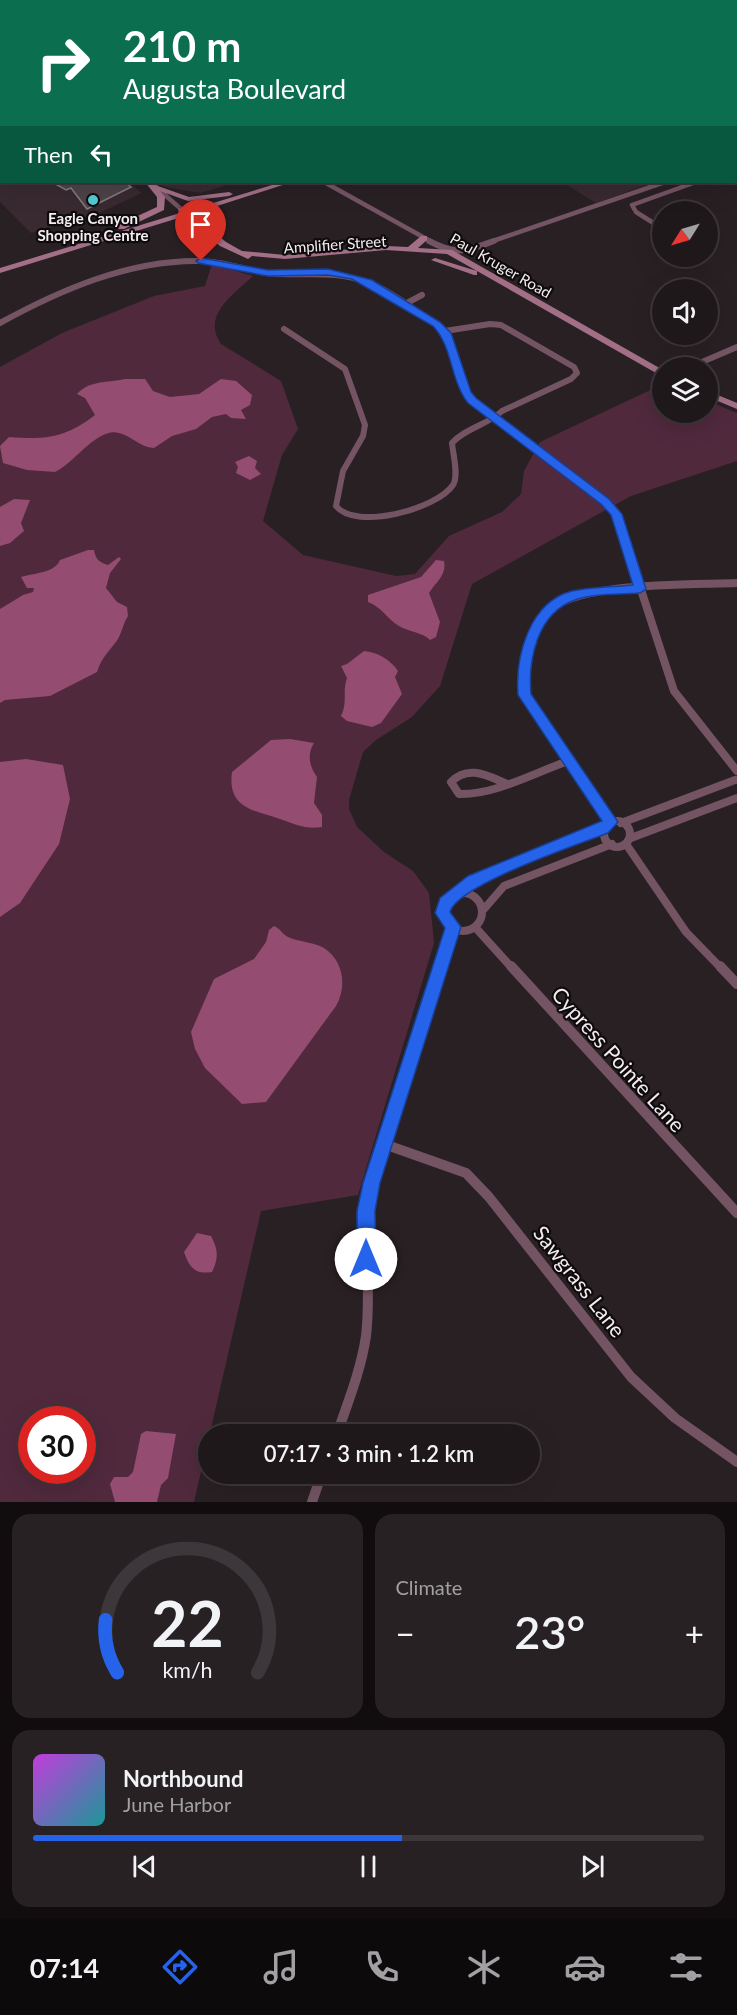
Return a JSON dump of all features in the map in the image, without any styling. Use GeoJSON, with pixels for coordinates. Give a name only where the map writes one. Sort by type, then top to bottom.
{"type":"FeatureCollection","features":[{"type":"Feature","properties":{"kind":"main road"},"geometry":{"type":"LineString","coordinates":[[151,183],[188,199],[236,195],[284,183]]}},
{"type":"Feature","properties":{"kind":"main road"},"geometry":{"type":"LineString","coordinates":[[109,232],[161,208],[161,196],[151,183]]}},
{"type":"Feature","properties":{"kind":"main road"},"geometry":{"type":"LineString","coordinates":[[0,269],[109,232],[184,212],[267,183]]}},
{"type":"Feature","properties":{"kind":"main road"},"geometry":{"type":"LineString","coordinates":[[213,236],[206,217],[236,195]]}},
{"type":"Feature","properties":{"kind":"main road"},"geometry":{"type":"LineString","coordinates":[[0,269],[153,225],[184,212]]}},
{"type":"Feature","properties":{"kind":"main road","name":"Amplifier Street"},"geometry":{"type":"LineString","coordinates":[[184,212],[223,244],[257,259],[282,262],[383,253],[435,260],[462,254]]}},
{"type":"Feature","properties":{"kind":"main road"},"geometry":{"type":"LineString","coordinates":[[153,225],[187,225],[223,244]]}},
{"type":"Feature","properties":{"kind":"main road"},"geometry":{"type":"LineString","coordinates":[[411,249],[424,238]]}},
{"type":"Feature","properties":{"kind":"main road","name":"Amplifier Street"},"geometry":{"type":"LineString","coordinates":[[242,253],[285,257],[356,249],[449,252]]}},
{"type":"Feature","properties":{"kind":"main road","name":"Paul Kruger Road"},"geometry":{"type":"LineString","coordinates":[[449,252],[462,254],[493,278],[652,368]]}},
{"type":"Feature","properties":{"kind":"main road"},"geometry":{"type":"LineString","coordinates":[[435,260],[493,278]]}},
{"type":"Feature","properties":{"kind":"main road"},"geometry":{"type":"LineString","coordinates":[[718,398],[737,406]]}},
{"type":"Feature","properties":{"kind":"street"},"geometry":{"type":"LineString","coordinates":[[151,183],[184,212]]}},
{"type":"Feature","properties":{"kind":"street","name":"Paul Kruger Road"},"geometry":{"type":"LineString","coordinates":[[326,183],[449,252]]}},
{"type":"Feature","properties":{"kind":"street","name":"Amplifier Street"},"geometry":{"type":"LineString","coordinates":[[462,254],[662,183]]}},
{"type":"Feature","properties":{"kind":"street"},"geometry":{"type":"LineString","coordinates":[[652,222],[636,212],[632,206],[689,183]]}},
{"type":"Feature","properties":{"kind":"street"},"geometry":{"type":"LineString","coordinates":[[0,323],[43,299],[106,275],[137,267],[192,260],[268,273],[346,274],[368,282],[445,331],[466,393],[610,506],[619,522],[674,691],[736,779],[621,823],[607,825],[474,880],[445,903],[442,913],[453,927],[464,930],[475,927],[483,919],[484,909],[504,886],[612,844],[629,841],[737,798]]}},
{"type":"Feature","properties":{"kind":"street"},"geometry":{"type":"LineString","coordinates":[[405,304],[422,295]]}},
{"type":"Feature","properties":{"kind":"street"},"geometry":{"type":"LineString","coordinates":[[284,329],[345,369],[358,405],[365,430],[342,474],[335,504],[342,513],[396,516],[443,493],[455,481],[454,439],[495,418],[502,411],[576,375],[576,369],[501,325],[490,324],[445,331]]}},
{"type":"Feature","properties":{"kind":"street"},"geometry":{"type":"LineString","coordinates":[[712,357],[737,346]]}},
{"type":"Feature","properties":{"kind":"street"},"geometry":{"type":"LineString","coordinates":[[612,844],[605,839],[607,825],[522,688],[523,670],[536,628],[549,609],[573,595],[737,583]]}},
{"type":"Feature","properties":{"kind":"street"},"geometry":{"type":"LineString","coordinates":[[505,783],[477,772],[459,774],[453,777],[451,782],[459,794],[466,796],[505,783],[568,761]]}},
{"type":"Feature","properties":{"kind":"street"},"geometry":{"type":"LineString","coordinates":[[621,823],[631,831],[629,841],[686,932],[737,984]]}},
{"type":"Feature","properties":{"kind":"street"},"geometry":{"type":"LineString","coordinates":[[454,896],[469,895],[476,898],[484,909]]}},
{"type":"Feature","properties":{"kind":"street"},"geometry":{"type":"LineString","coordinates":[[341,1424],[356,1381],[366,1335],[366,1211],[384,1144],[453,927]]}},
{"type":"Feature","properties":{"kind":"street","name":"Cypress Pointe Lane"},"geometry":{"type":"LineString","coordinates":[[475,927],[737,1213]]}},
{"type":"Feature","properties":{"kind":"street","name":"Sawgrass Lane"},"geometry":{"type":"LineString","coordinates":[[384,1144],[439,1161],[466,1173],[489,1197],[631,1377],[675,1418],[737,1462]]}},
{"type":"Feature","properties":{"kind":"street"},"geometry":{"type":"LineString","coordinates":[[314,1501],[319,1484]]}},
{"type":"Feature","properties":{"kind":"shaded area"},"geometry":{"type":"Polygon","coordinates":[[[0,183],[129,183],[142,193],[99,213],[31,233],[0,202],[0,183]]]}},
{"type":"Feature","properties":{"kind":"shaded area"},"geometry":{"type":"Polygon","coordinates":[[[159,183],[234,183],[201,193],[165,187],[159,183]]]}},
{"type":"Feature","properties":{"kind":"shaded area"},"geometry":{"type":"Polygon","coordinates":[[[564,183],[651,183],[596,203],[564,183]]]}},
{"type":"Feature","properties":{"kind":"shaded area"},"geometry":{"type":"Polygon","coordinates":[[[212,264],[253,276],[222,306],[217,314],[216,333],[221,344],[281,381],[298,429],[282,455],[263,521],[303,555],[396,576],[415,574],[449,536],[502,512],[521,494],[524,471],[540,442],[652,389],[652,423],[718,423],[718,405],[737,413],[737,461],[631,496],[472,584],[440,686],[412,717],[376,740],[363,752],[349,800],[349,809],[357,827],[384,852],[413,871],[429,893],[434,943],[358,1195],[261,1211],[212,1424],[198,1424],[198,1484],[194,1502],[0,1502],[0,367],[62,333],[154,296],[205,286],[212,264]]]}},
{"type":"Feature","properties":{"kind":"shaded area"},"geometry":{"type":"Polygon","coordinates":[[[125,379],[145,379],[153,391],[170,397],[199,394],[221,379],[236,381],[252,395],[250,405],[241,410],[246,419],[231,418],[226,414],[212,417],[196,429],[172,436],[154,448],[144,446],[124,434],[111,433],[102,435],[55,472],[27,470],[3,463],[0,446],[9,437],[55,436],[74,429],[95,415],[85,398],[77,394],[93,384],[125,379]]]}},
{"type":"Feature","properties":{"kind":"shaded area"},"geometry":{"type":"Polygon","coordinates":[[[249,456],[257,461],[255,468],[261,474],[250,480],[236,473],[238,467],[235,462],[249,456]]]}},
{"type":"Feature","properties":{"kind":"shaded area"},"geometry":{"type":"Polygon","coordinates":[[[14,499],[30,500],[21,523],[24,531],[10,543],[0,546],[0,507],[14,499]]]}},
{"type":"Feature","properties":{"kind":"shaded area"},"geometry":{"type":"Polygon","coordinates":[[[94,550],[98,560],[108,565],[119,557],[121,559],[110,573],[106,588],[117,602],[127,607],[128,616],[118,639],[97,672],[50,696],[5,700],[0,703],[0,609],[23,595],[33,592],[34,588],[27,588],[21,577],[54,568],[60,560],[94,550]]]}},
{"type":"Feature","properties":{"kind":"shaded area"},"geometry":{"type":"Polygon","coordinates":[[[436,560],[444,561],[445,566],[429,593],[440,622],[436,637],[430,640],[395,623],[368,602],[368,595],[421,577],[436,560]]]}},
{"type":"Feature","properties":{"kind":"shaded area"},"geometry":{"type":"Polygon","coordinates":[[[364,651],[374,653],[392,663],[398,671],[395,677],[402,694],[381,723],[372,727],[347,721],[341,716],[347,678],[341,666],[364,651]]]}},
{"type":"Feature","properties":{"kind":"shaded area"},"geometry":{"type":"Polygon","coordinates":[[[290,739],[314,743],[310,751],[310,760],[317,777],[314,803],[322,815],[322,827],[301,826],[253,810],[238,801],[234,794],[232,772],[271,740],[290,739]]]}},
{"type":"Feature","properties":{"kind":"shaded area"},"geometry":{"type":"Polygon","coordinates":[[[26,759],[63,765],[70,799],[59,844],[20,903],[0,917],[0,762],[26,759]]]}},
{"type":"Feature","properties":{"kind":"shaded area"},"geometry":{"type":"Polygon","coordinates":[[[274,926],[288,937],[320,946],[331,953],[342,975],[342,991],[336,1006],[266,1102],[242,1104],[205,1068],[195,1049],[191,1032],[214,979],[254,959],[266,942],[269,930],[274,926]]]}},
{"type":"Feature","properties":{"kind":"shaded area"},"geometry":{"type":"Polygon","coordinates":[[[197,1233],[211,1236],[215,1245],[217,1258],[212,1272],[206,1273],[194,1269],[184,1252],[197,1233]]]}},
{"type":"Feature","properties":{"kind":"shaded area"},"geometry":{"type":"Polygon","coordinates":[[[146,1431],[176,1434],[168,1478],[161,1485],[157,1502],[115,1502],[110,1484],[114,1477],[128,1477],[133,1472],[141,1434],[146,1431]]]}},
{"type":"Feature","properties":{"kind":"building","name":"Eagle Canyon Shopping Centre"},"geometry":{"type":"Polygon","coordinates":[[[54,183],[126,183],[131,187],[87,209],[71,188],[66,190],[54,183]]]}},
{"type":"Feature","properties":{"kind":"place","name":"Eagle Canyon Shopping Centre"},"geometry":{"type":"Point","coordinates":[93,200]}},
{"type":"Feature","properties":{"kind":"route"},"geometry":{"type":"LineString","coordinates":[[201,261],[268,273],[328,272],[354,276],[368,282],[437,324],[447,335],[466,393],[472,400],[610,506],[619,522],[640,589],[592,591],[573,595],[549,609],[536,628],[521,678],[522,688],[568,761],[611,822],[603,829],[474,880],[464,885],[445,903],[442,913],[453,927],[371,1183],[366,1211],[366,1259]]}}]}
